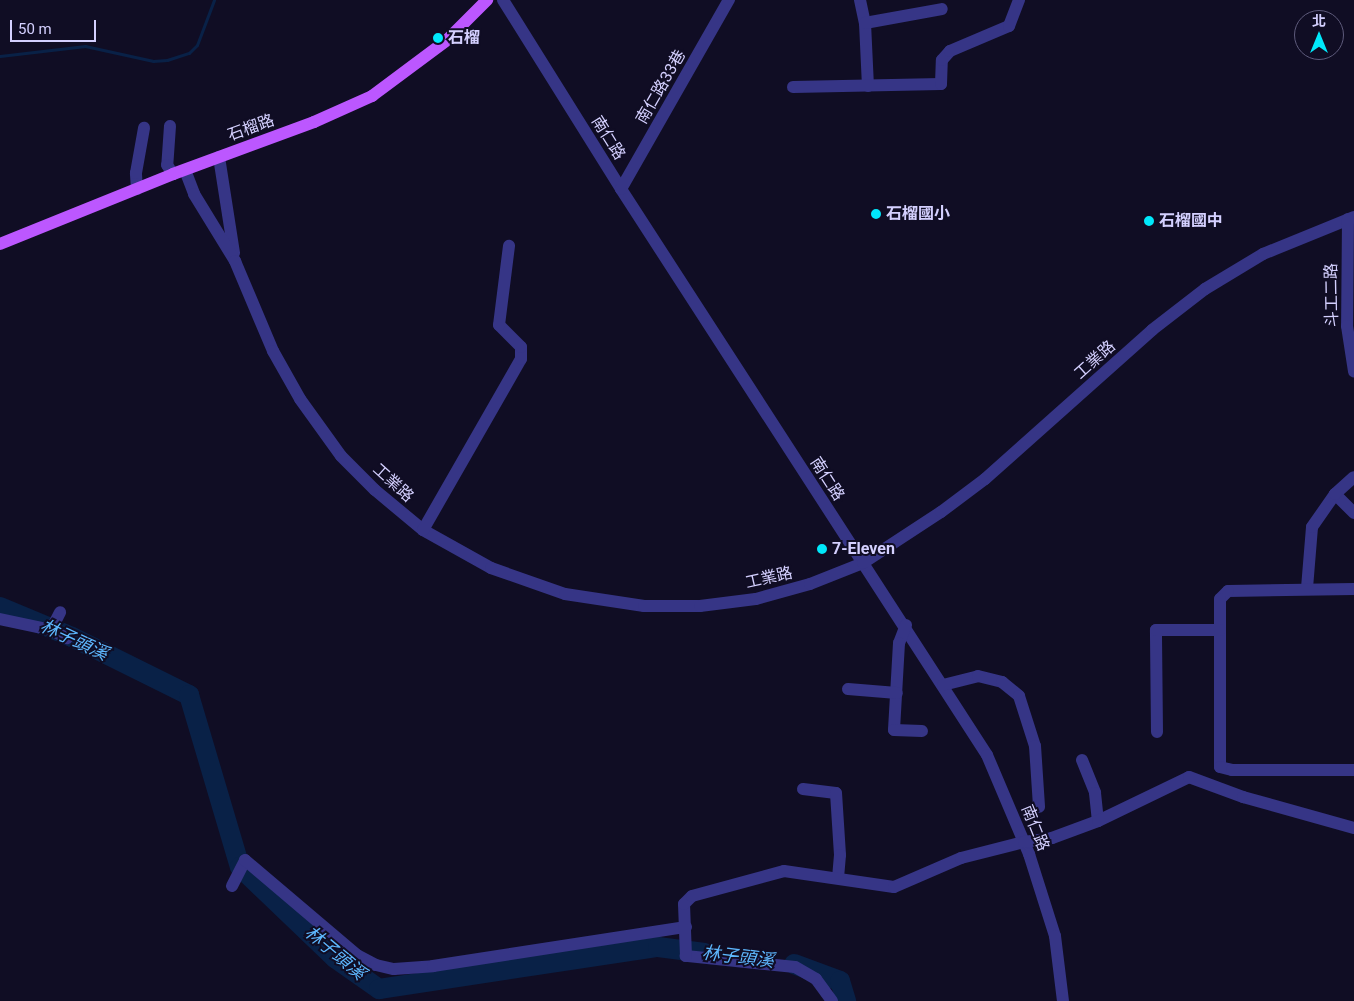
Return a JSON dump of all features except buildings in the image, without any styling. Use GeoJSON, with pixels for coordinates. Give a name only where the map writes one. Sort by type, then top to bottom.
{"type":"FeatureCollection","features":[{"type":"Feature","properties":{"kind":"main road","name":"石榴路"},"geometry":{"type":"LineString","coordinates":[[0,244],[179,172],[314,122],[372,96],[447,40],[487,0]]}},
{"type":"Feature","properties":{"kind":"street","name":"南仁路"},"geometry":{"type":"LineString","coordinates":[[503,0],[621,190],[862,563],[906,625],[987,755],[1024,842],[1054,936],[1063,1001]]}},
{"type":"Feature","properties":{"kind":"street","name":"南仁路33巷"},"geometry":{"type":"LineString","coordinates":[[621,190],[729,0]]}},
{"type":"Feature","properties":{"kind":"street"},"geometry":{"type":"LineString","coordinates":[[860,0],[865,23],[868,86]]}},
{"type":"Feature","properties":{"kind":"street"},"geometry":{"type":"LineString","coordinates":[[793,87],[941,84],[942,60],[950,50],[1009,26],[1019,0]]}},
{"type":"Feature","properties":{"kind":"street"},"geometry":{"type":"LineString","coordinates":[[865,23],[942,9]]}},
{"type":"Feature","properties":{"kind":"street","name":"工業路"},"geometry":{"type":"LineString","coordinates":[[170,126],[167,164],[179,172],[235,261],[273,351],[300,399],[341,456],[375,490],[423,530],[491,568],[540,587],[590,600],[644,606],[700,606],[756,599],[810,584],[862,563],[941,512],[985,478],[1152,330],[1205,289],[1263,254],[1351,218]]}},
{"type":"Feature","properties":{"kind":"street"},"geometry":{"type":"LineString","coordinates":[[137,189],[136,173],[144,128]]}},
{"type":"Feature","properties":{"kind":"street","name":"工業路"},"geometry":{"type":"LineString","coordinates":[[219,157],[235,261]]}},
{"type":"Feature","properties":{"kind":"street","name":"斗工二路"},"geometry":{"type":"LineString","coordinates":[[1351,218],[1348,326],[1354,371]]}},
{"type":"Feature","properties":{"kind":"street"},"geometry":{"type":"LineString","coordinates":[[423,530],[521,359],[521,347],[499,325],[509,246]]}},
{"type":"Feature","properties":{"kind":"street"},"geometry":{"type":"LineString","coordinates":[[1307,588],[1312,528],[1335,494],[1354,477]]}},
{"type":"Feature","properties":{"kind":"street"},"geometry":{"type":"LineString","coordinates":[[1335,494],[1354,513]]}},
{"type":"Feature","properties":{"kind":"street"},"geometry":{"type":"LineString","coordinates":[[1354,590],[1307,588],[1228,591],[1220,599],[1220,767],[1232,770],[1354,770]]}},
{"type":"Feature","properties":{"kind":"street"},"geometry":{"type":"LineString","coordinates":[[51,630],[60,612]]}},
{"type":"Feature","properties":{"kind":"street"},"geometry":{"type":"LineString","coordinates":[[0,619],[51,630],[67,638]]}},
{"type":"Feature","properties":{"kind":"street"},"geometry":{"type":"LineString","coordinates":[[906,625],[899,643],[894,730],[922,732]]}},
{"type":"Feature","properties":{"kind":"street"},"geometry":{"type":"LineString","coordinates":[[1157,732],[1156,630],[1220,630]]}},
{"type":"Feature","properties":{"kind":"street"},"geometry":{"type":"LineString","coordinates":[[943,685],[978,676],[1002,682],[1019,696],[1035,746],[1039,807]]}},
{"type":"Feature","properties":{"kind":"street"},"geometry":{"type":"LineString","coordinates":[[848,689],[897,693]]}},
{"type":"Feature","properties":{"kind":"street"},"geometry":{"type":"LineString","coordinates":[[1082,760],[1095,793],[1098,820]]}},
{"type":"Feature","properties":{"kind":"street"},"geometry":{"type":"LineString","coordinates":[[832,1001],[816,979],[795,967],[686,956],[684,904],[692,896],[784,871],[838,877],[894,887],[961,858],[1024,842],[1052,838],[1098,820],[1190,777],[1243,798],[1354,828]]}},
{"type":"Feature","properties":{"kind":"street"},"geometry":{"type":"LineString","coordinates":[[804,789],[836,794],[840,855],[838,877]]}},
{"type":"Feature","properties":{"kind":"street"},"geometry":{"type":"LineString","coordinates":[[232,886],[245,860],[357,955],[376,965],[394,968],[433,966],[686,927]]}},
{"type":"Feature","properties":{"kind":"waterway"},"geometry":{"type":"LineString","coordinates":[[0,56],[85,46],[153,61],[167,60],[189,53],[197,45],[214,0]]}},
{"type":"Feature","properties":{"kind":"waterway","name":"林子頭溪"},"geometry":{"type":"LineString","coordinates":[[0,607],[72,637],[189,695],[240,867],[335,958],[379,989],[658,947],[705,953]]}},
{"type":"Feature","properties":{"kind":"waterway","name":"林子頭溪"},"geometry":{"type":"LineString","coordinates":[[794,964],[840,981],[846,1001]]}},
{"type":"Feature","properties":{"kind":"place","name":"石榴"},"geometry":{"type":"Point","coordinates":[438,38]}},
{"type":"Feature","properties":{"kind":"place","name":"石榴國小"},"geometry":{"type":"Point","coordinates":[876,214]}},
{"type":"Feature","properties":{"kind":"place","name":"石榴國中"},"geometry":{"type":"Point","coordinates":[1149,221]}},
{"type":"Feature","properties":{"kind":"place","name":"7-Eleven"},"geometry":{"type":"Point","coordinates":[822,549]}}]}
